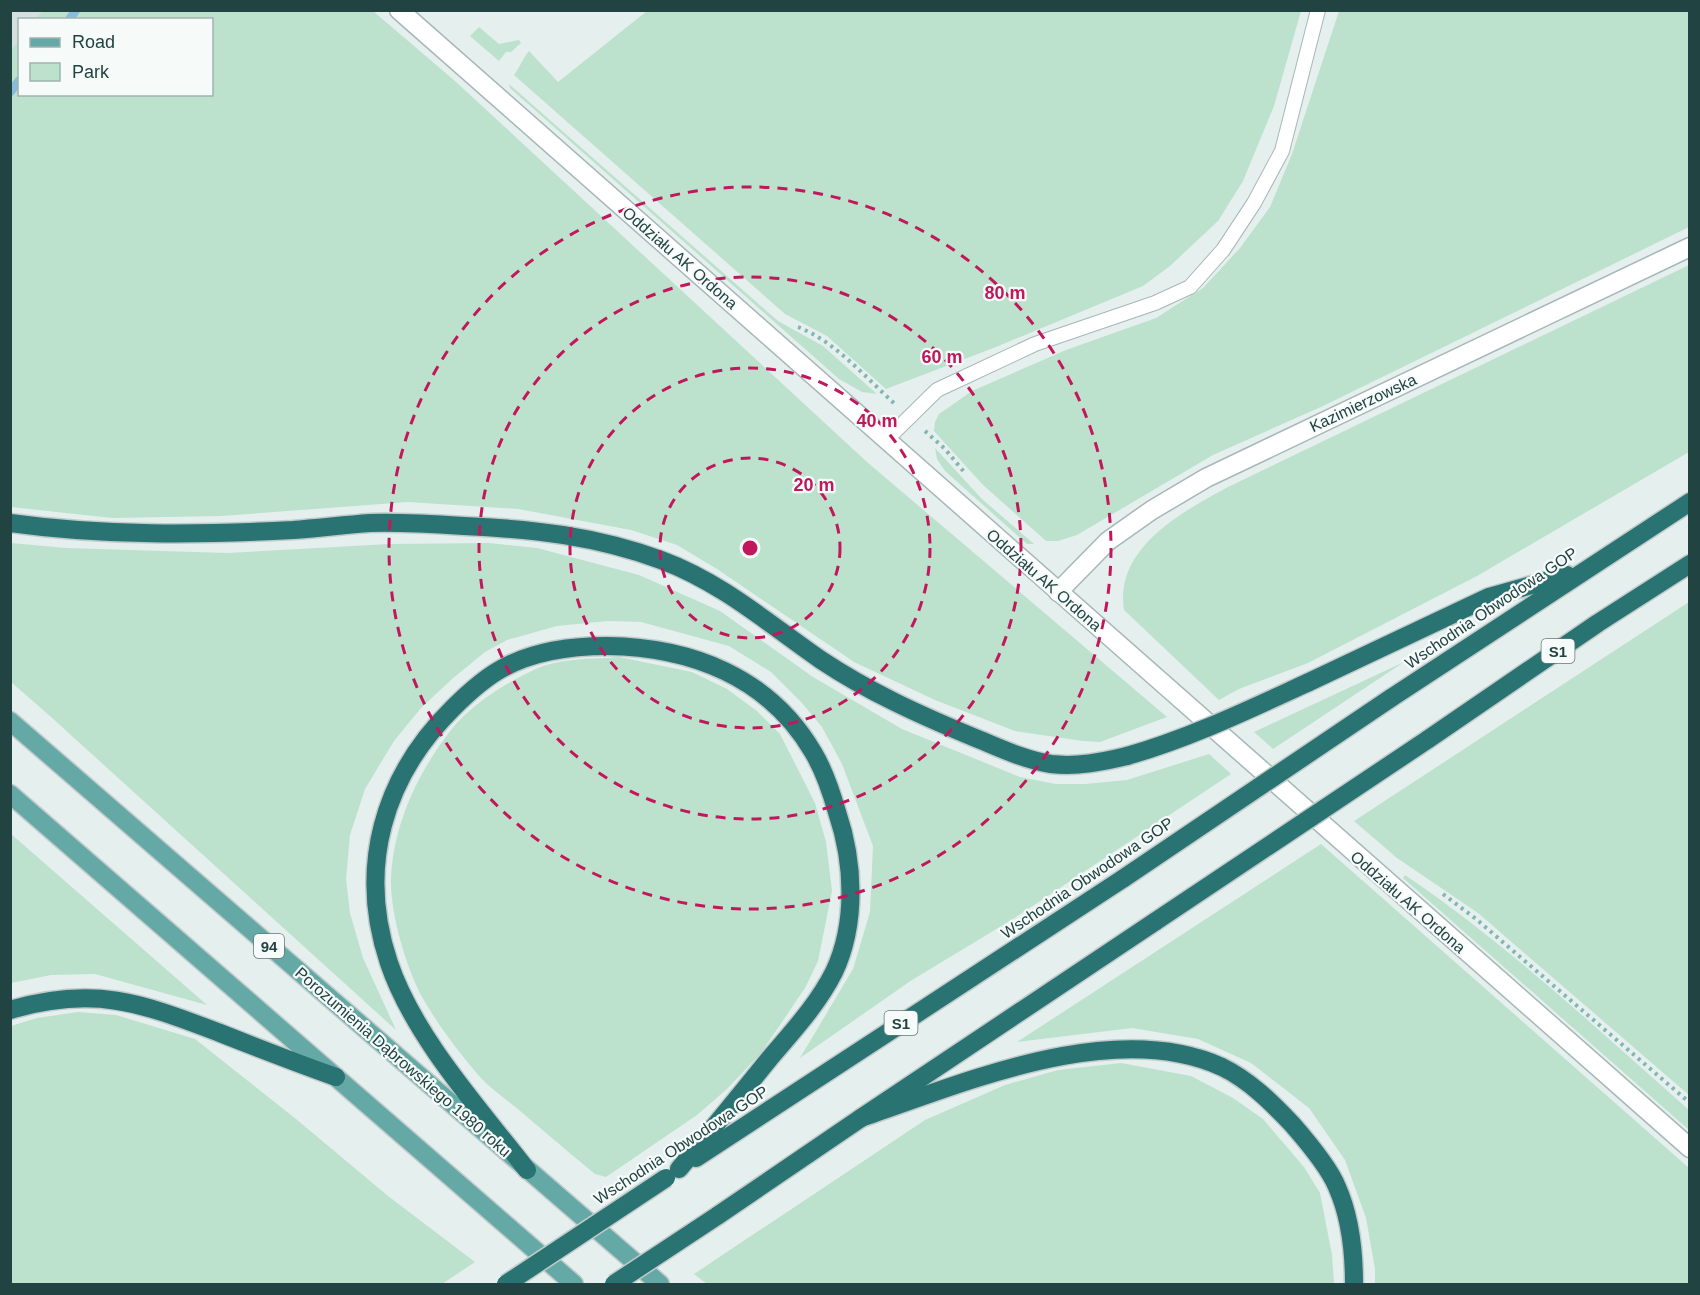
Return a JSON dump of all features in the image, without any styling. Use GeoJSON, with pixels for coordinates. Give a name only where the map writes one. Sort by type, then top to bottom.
{"type":"FeatureCollection","features":[{"type":"Feature","properties":{"kind":"highway","name":"Wschodnia Obwodowa GOP"},"geometry":{"type":"LineString","coordinates":[[506,1284],[1124,878],[1583,570],[1689,502]]}},
{"type":"Feature","properties":{"kind":"highway"},"geometry":{"type":"LineString","coordinates":[[10,523],[115,533],[292,530],[372,523],[432,524],[523,530],[582,537],[627,548],[692,573],[730,596],[848,678],[882,698],[1017,755],[1050,764],[1071,765],[1092,764],[1154,748],[1230,719],[1489,597],[1583,570]]}},
{"type":"Feature","properties":{"kind":"highway","name":"S1"},"geometry":{"type":"LineString","coordinates":[[614,1284],[1689,564]]}},
{"type":"Feature","properties":{"kind":"highway"},"geometry":{"type":"LineString","coordinates":[[527,1170],[439,1055],[406,1007],[388,962],[379,924],[374,891],[376,852],[387,806],[408,764],[426,738],[473,688],[505,666],[549,651],[590,646],[626,646],[694,657],[733,673],[759,691],[788,717],[813,752],[829,787],[844,833],[851,879],[848,930],[833,973],[801,1023],[673,1173]]}},
{"type":"Feature","properties":{"kind":"highway"},"geometry":{"type":"LineString","coordinates":[[10,1010],[64,998],[126,1001],[160,1011],[336,1077]]}},
{"type":"Feature","properties":{"kind":"highway"},"geometry":{"type":"LineString","coordinates":[[861,1118],[1017,1066],[1096,1052],[1149,1048],[1188,1055],[1222,1068],[1249,1083],[1278,1109],[1305,1139],[1337,1186],[1350,1230],[1354,1284]]}},
{"type":"Feature","properties":{"kind":"main road","name":"Porozumienia Dąbrowskiego 1980 roku"},"geometry":{"type":"LineString","coordinates":[[10,721],[660,1284]]}},
{"type":"Feature","properties":{"kind":"main road"},"geometry":{"type":"LineString","coordinates":[[10,794],[574,1284]]}},
{"type":"Feature","properties":{"kind":"street","name":"Oddziału AK Ordona"},"geometry":{"type":"LineString","coordinates":[[399,10],[1689,1149]]}},
{"type":"Feature","properties":{"kind":"street","name":"Kazimierzowska"},"geometry":{"type":"LineString","coordinates":[[1058,591],[1108,541],[1152,510],[1206,478],[1689,247]]}},
{"type":"Feature","properties":{"kind":"lane"},"geometry":{"type":"LineString","coordinates":[[886,440],[937,390],[1035,344],[1155,303],[1190,287],[1223,250],[1254,202],[1282,151],[1318,10]]}},
{"type":"Feature","properties":{"kind":"path"},"geometry":{"type":"LineString","coordinates":[[1437,891],[1476,918],[1689,1103]]}},
{"type":"Feature","properties":{"kind":"shaded area"},"geometry":{"type":"Polygon","coordinates":[[[11,11],[44,11],[36,18],[18,18],[18,40],[11,51],[11,11]]]}},
{"type":"Feature","properties":{"kind":"green space"},"geometry":{"type":"Polygon","coordinates":[[[44,10],[373,11],[455,81],[867,462],[1167,717],[1100,742],[1015,731],[935,700],[854,662],[717,569],[677,545],[631,530],[518,509],[408,502],[221,516],[112,518],[11,507],[11,51],[18,40],[18,96],[213,96],[213,18],[36,18],[44,10]]]}},
{"type":"Feature","properties":{"kind":"green space"},"geometry":{"type":"Polygon","coordinates":[[[647,11],[1301,11],[1274,106],[1243,181],[1218,221],[1170,266],[1143,286],[996,347],[886,389],[827,336],[785,314],[514,75],[529,51],[558,82],[647,11]]]}},
{"type":"Feature","properties":{"kind":"green space"},"geometry":{"type":"Polygon","coordinates":[[[1339,11],[1689,11],[1689,227],[1323,406],[1213,455],[1077,535],[1058,541],[1046,541],[983,485],[934,431],[939,414],[972,391],[1066,350],[1156,318],[1203,288],[1240,248],[1270,207],[1292,154],[1339,11]]]}},
{"type":"Feature","properties":{"kind":"green space"},"geometry":{"type":"Polygon","coordinates":[[[479,27],[499,44],[519,40],[521,43],[511,52],[506,52],[499,61],[470,36],[479,27]]]}},
{"type":"Feature","properties":{"kind":"green space"},"geometry":{"type":"Polygon","coordinates":[[[509,84],[778,321],[823,346],[877,394],[862,392],[839,379],[510,88],[509,84]]]}},
{"type":"Feature","properties":{"kind":"green space"},"geometry":{"type":"Polygon","coordinates":[[[1689,265],[1689,452],[1477,576],[1308,663],[1239,689],[1219,700],[1124,610],[1124,588],[1130,568],[1140,550],[1172,521],[1191,508],[1228,487],[1689,265]]]}},
{"type":"Feature","properties":{"kind":"green space"},"geometry":{"type":"Polygon","coordinates":[[[935,448],[982,499],[1034,544],[1027,544],[945,471],[937,459],[935,448]]]}},
{"type":"Feature","properties":{"kind":"green space"},"geometry":{"type":"Polygon","coordinates":[[[11,543],[66,548],[227,553],[389,544],[489,543],[537,548],[639,575],[720,611],[813,677],[902,729],[1020,777],[1056,784],[1127,780],[1209,754],[1231,774],[1013,919],[912,980],[800,1058],[853,969],[870,912],[873,846],[842,764],[822,727],[771,672],[729,646],[641,622],[608,621],[557,626],[507,640],[485,652],[452,679],[421,708],[394,741],[365,789],[350,835],[346,879],[350,913],[363,958],[396,1030],[11,682],[11,543]]]}},
{"type":"Feature","properties":{"kind":"green space"},"geometry":{"type":"Polygon","coordinates":[[[1689,602],[1689,1095],[1478,913],[1397,858],[1354,821],[1689,602]]]}},
{"type":"Feature","properties":{"kind":"green space"},"geometry":{"type":"Polygon","coordinates":[[[619,657],[692,672],[727,689],[757,711],[780,734],[815,803],[826,842],[832,891],[818,961],[805,988],[761,1053],[727,1089],[697,1115],[606,1177],[595,1174],[490,1087],[449,1039],[422,997],[410,971],[396,923],[391,879],[397,839],[409,800],[428,763],[459,720],[493,693],[543,666],[571,660],[619,657]]]}},
{"type":"Feature","properties":{"kind":"green space"},"geometry":{"type":"Polygon","coordinates":[[[1404,662],[1273,749],[1254,732],[1404,662]]]}},
{"type":"Feature","properties":{"kind":"green space"},"geometry":{"type":"Polygon","coordinates":[[[11,834],[207,1005],[95,974],[51,975],[11,983],[11,834]]]}},
{"type":"Feature","properties":{"kind":"green space"},"geometry":{"type":"Polygon","coordinates":[[[1321,844],[1689,1168],[1689,1284],[1375,1284],[1375,1269],[1366,1218],[1345,1160],[1309,1108],[1251,1063],[1198,1039],[1132,1028],[1017,1042],[1321,844]]]}},
{"type":"Feature","properties":{"kind":"green space"},"geometry":{"type":"Polygon","coordinates":[[[1405,875],[1515,958],[1689,1110],[1689,1130],[1403,878],[1405,875]]]}},
{"type":"Feature","properties":{"kind":"green space"},"geometry":{"type":"Polygon","coordinates":[[[78,1012],[116,1015],[195,1039],[388,1196],[475,1262],[442,1284],[11,1284],[11,1026],[37,1018],[78,1012]]]}},
{"type":"Feature","properties":{"kind":"green space"},"geometry":{"type":"Polygon","coordinates":[[[1121,1063],[1191,1076],[1233,1098],[1263,1119],[1304,1167],[1320,1193],[1332,1255],[1334,1284],[707,1284],[694,1274],[925,1120],[1005,1085],[1058,1070],[1121,1063]]]}},
{"type":"Feature","properties":{"kind":"waterway"},"geometry":{"type":"LineString","coordinates":[[70,18],[76,10]]}},
{"type":"Feature","properties":{"kind":"waterway"},"geometry":{"type":"LineString","coordinates":[[10,92],[18,82]]}}]}
